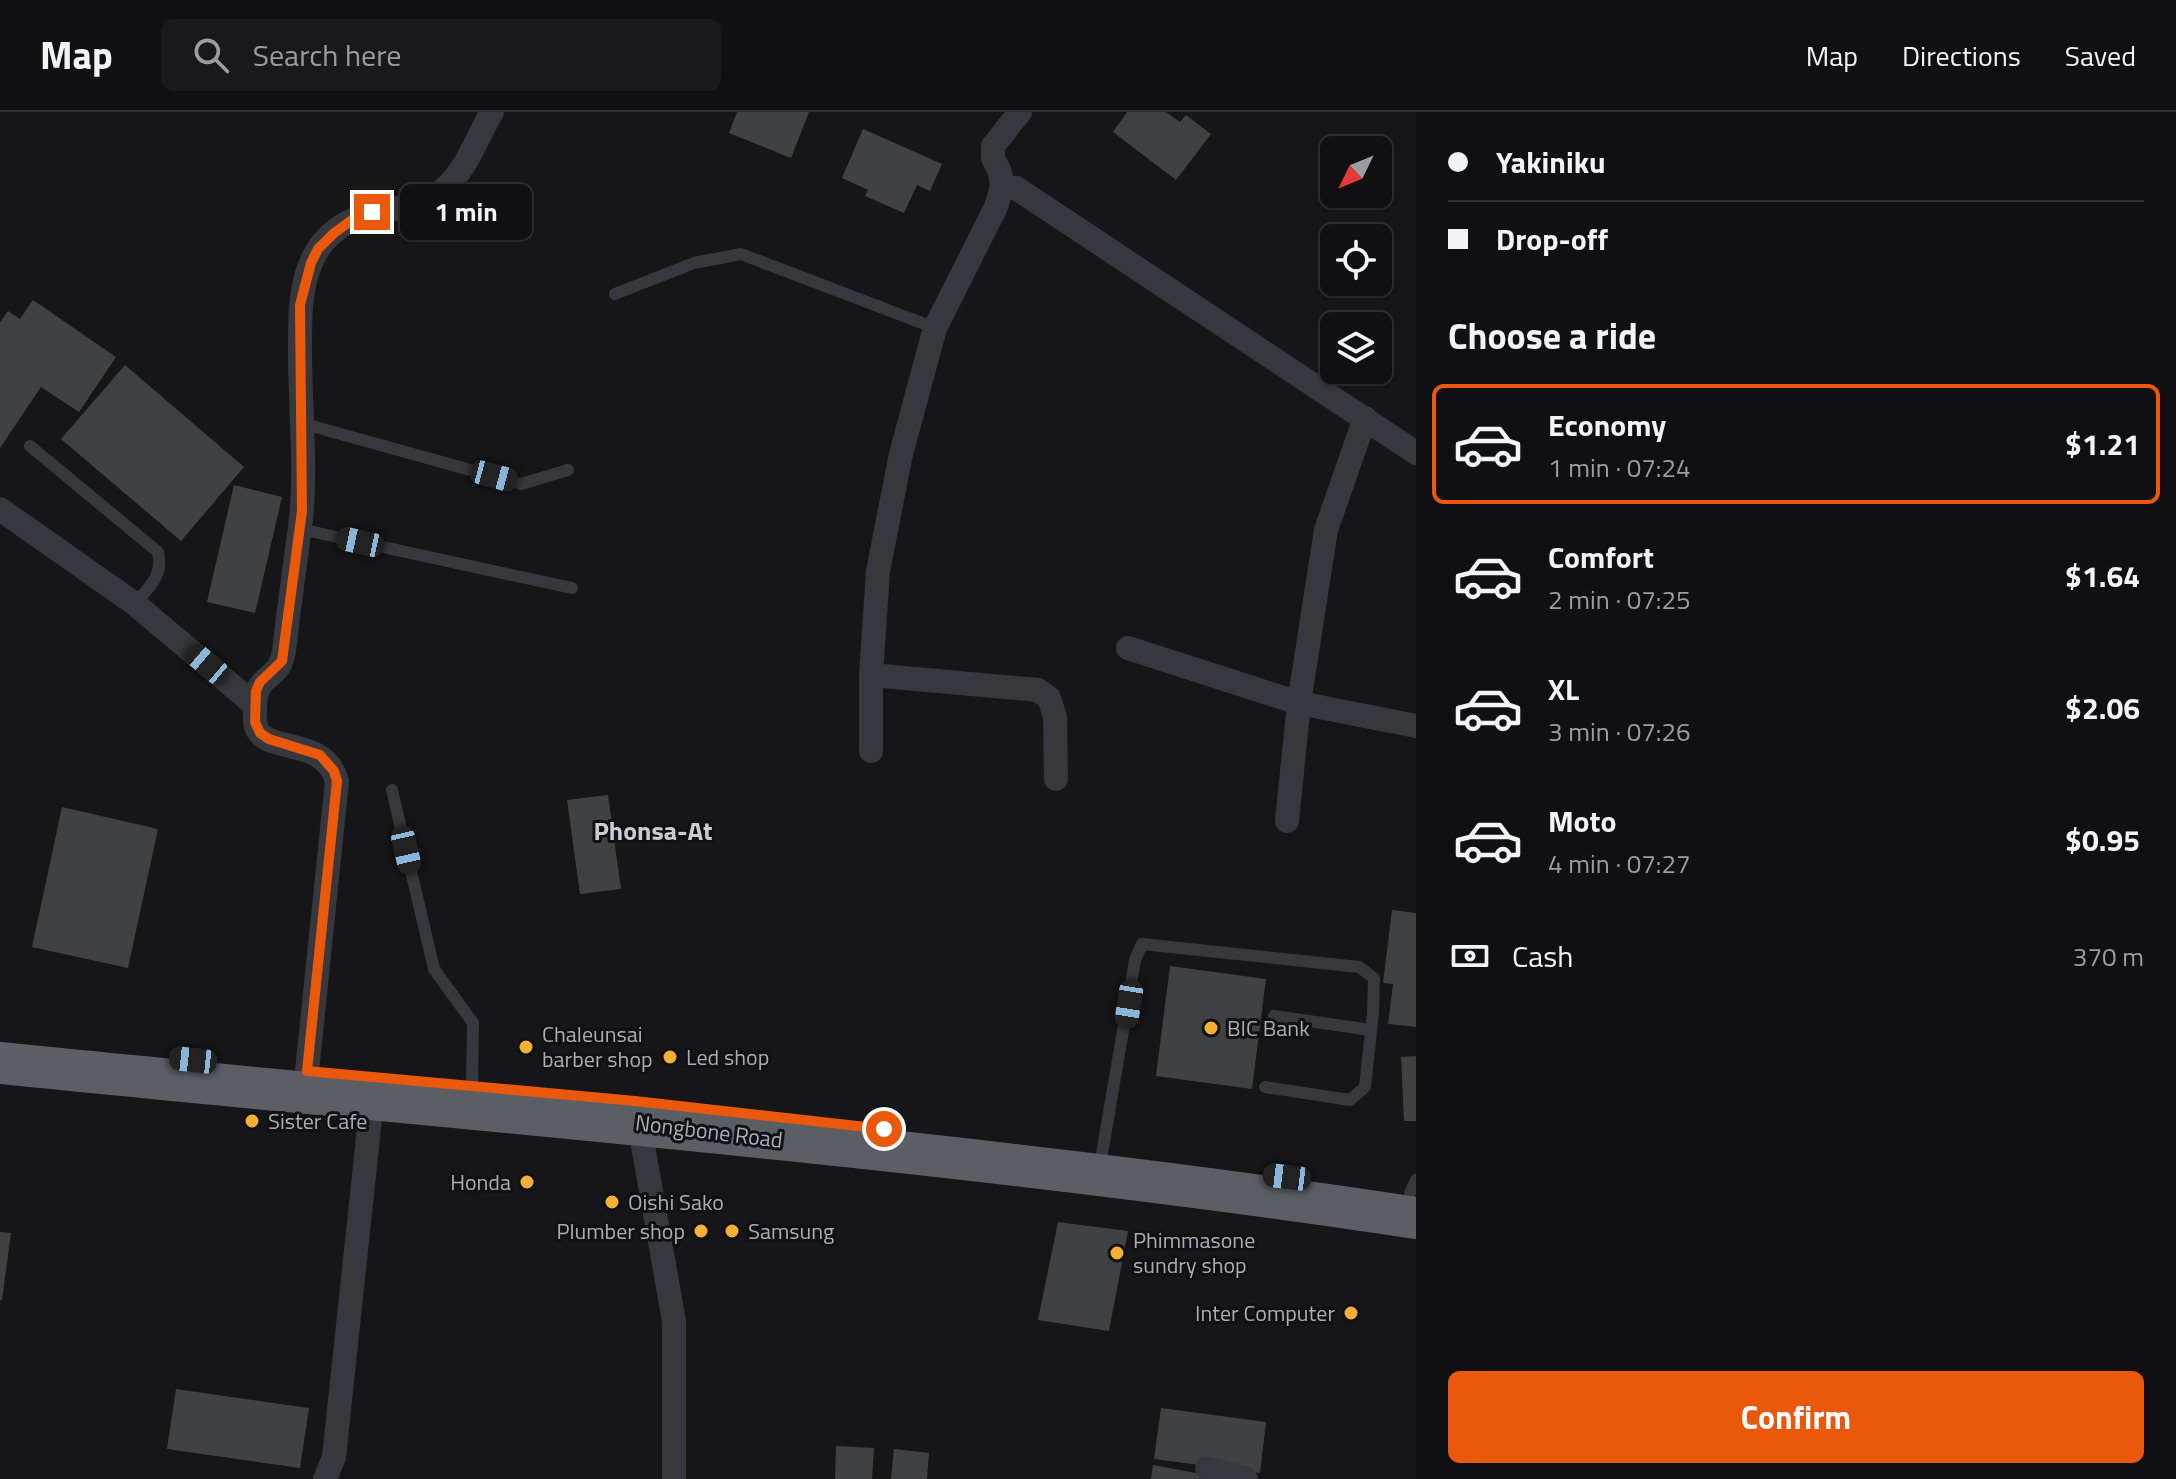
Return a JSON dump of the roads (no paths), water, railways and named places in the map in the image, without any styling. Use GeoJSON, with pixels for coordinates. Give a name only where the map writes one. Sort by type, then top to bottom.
{"type":"FeatureCollection","features":[{"type":"Feature","properties":{"kind":"highway","name":"Nongbone Road"},"geometry":{"type":"LineString","coordinates":[[0,1040],[635,1101],[1102,1154],[1414,1196]]}},
{"type":"Feature","properties":{"kind":"highway","name":"Nongbone Road"},"geometry":{"type":"LineString","coordinates":[[0,1063],[639,1123],[1123,1179],[1414,1196]]}},
{"type":"Feature","properties":{"kind":"street"},"geometry":{"type":"LineString","coordinates":[[307,1071],[337,781],[334,771],[320,755],[269,739],[260,733],[255,722],[256,691],[260,682],[282,661],[302,511],[300,305],[318,249],[352,220],[427,199],[444,189],[469,155],[492,112]]}},
{"type":"Feature","properties":{"kind":"street"},"geometry":{"type":"LineString","coordinates":[[871,751],[871,675],[878,571],[901,454],[935,328],[996,207],[1002,187],[1000,172],[993,158],[993,146],[1020,112]]}},
{"type":"Feature","properties":{"kind":"street"},"geometry":{"type":"LineString","coordinates":[[1002,187],[1016,188],[1416,453]]}},
{"type":"Feature","properties":{"kind":"street"},"geometry":{"type":"LineString","coordinates":[[1287,821],[1299,703],[1326,530],[1365,418]]}},
{"type":"Feature","properties":{"kind":"street"},"geometry":{"type":"LineString","coordinates":[[0,509],[135,604],[255,705]]}},
{"type":"Feature","properties":{"kind":"street"},"geometry":{"type":"LineString","coordinates":[[1128,648],[1299,703],[1416,726]]}},
{"type":"Feature","properties":{"kind":"street"},"geometry":{"type":"LineString","coordinates":[[871,675],[1038,690],[1049,698],[1055,717],[1056,779]]}},
{"type":"Feature","properties":{"kind":"street"},"geometry":{"type":"LineString","coordinates":[[325,1479],[334,1457],[372,1100]]}},
{"type":"Feature","properties":{"kind":"street"},"geometry":{"type":"LineString","coordinates":[[639,1123],[674,1321],[674,1479]]}},
{"type":"Feature","properties":{"kind":"street"},"geometry":{"type":"LineString","coordinates":[[1207,1468],[1246,1479]]}},
{"type":"Feature","properties":{"kind":"lane"},"geometry":{"type":"LineString","coordinates":[[615,294],[694,263],[741,254],[935,328]]}},
{"type":"Feature","properties":{"kind":"lane"},"geometry":{"type":"LineString","coordinates":[[301,423],[521,484],[568,470]]}},
{"type":"Feature","properties":{"kind":"lane"},"geometry":{"type":"LineString","coordinates":[[30,446],[158,552],[161,563],[159,574],[135,604]]}},
{"type":"Feature","properties":{"kind":"lane"},"geometry":{"type":"LineString","coordinates":[[300,529],[572,588]]}},
{"type":"Feature","properties":{"kind":"lane"},"geometry":{"type":"LineString","coordinates":[[392,790],[434,969],[473,1023],[472,1087]]}},
{"type":"Feature","properties":{"kind":"lane"},"geometry":{"type":"LineString","coordinates":[[1102,1154],[1135,960],[1142,944],[1359,967],[1374,978],[1365,1087],[1350,1100],[1265,1087]]}},
{"type":"Feature","properties":{"kind":"lane"},"geometry":{"type":"LineString","coordinates":[[1274,1016],[1371,1030]]}},
{"type":"Feature","properties":{"kind":"place","name":"BIC Bank"},"geometry":{"type":"Point","coordinates":[1211,1028]}},
{"type":"Feature","properties":{"kind":"place","name":"Chaleunsai barber shop"},"geometry":{"type":"Point","coordinates":[526,1047]}},
{"type":"Feature","properties":{"kind":"place","name":"Led shop"},"geometry":{"type":"Point","coordinates":[670,1057]}},
{"type":"Feature","properties":{"kind":"place","name":"Sister Cafe"},"geometry":{"type":"Point","coordinates":[252,1121]}},
{"type":"Feature","properties":{"kind":"place","name":"Honda"},"geometry":{"type":"Point","coordinates":[527,1182]}},
{"type":"Feature","properties":{"kind":"place","name":"Oishi Sako"},"geometry":{"type":"Point","coordinates":[612,1202]}},
{"type":"Feature","properties":{"kind":"place","name":"Plumber shop"},"geometry":{"type":"Point","coordinates":[701,1231]}},
{"type":"Feature","properties":{"kind":"place","name":"Samsung"},"geometry":{"type":"Point","coordinates":[732,1231]}},
{"type":"Feature","properties":{"kind":"place","name":"Phimmasone sundry shop"},"geometry":{"type":"Point","coordinates":[1117,1253]}},
{"type":"Feature","properties":{"kind":"place","name":"Inter Computer"},"geometry":{"type":"Point","coordinates":[1351,1313]}},
{"type":"Feature","properties":{"kind":"district","name":"Phonsa-At"},"geometry":{"type":"Point","coordinates":[653,830]}}]}
